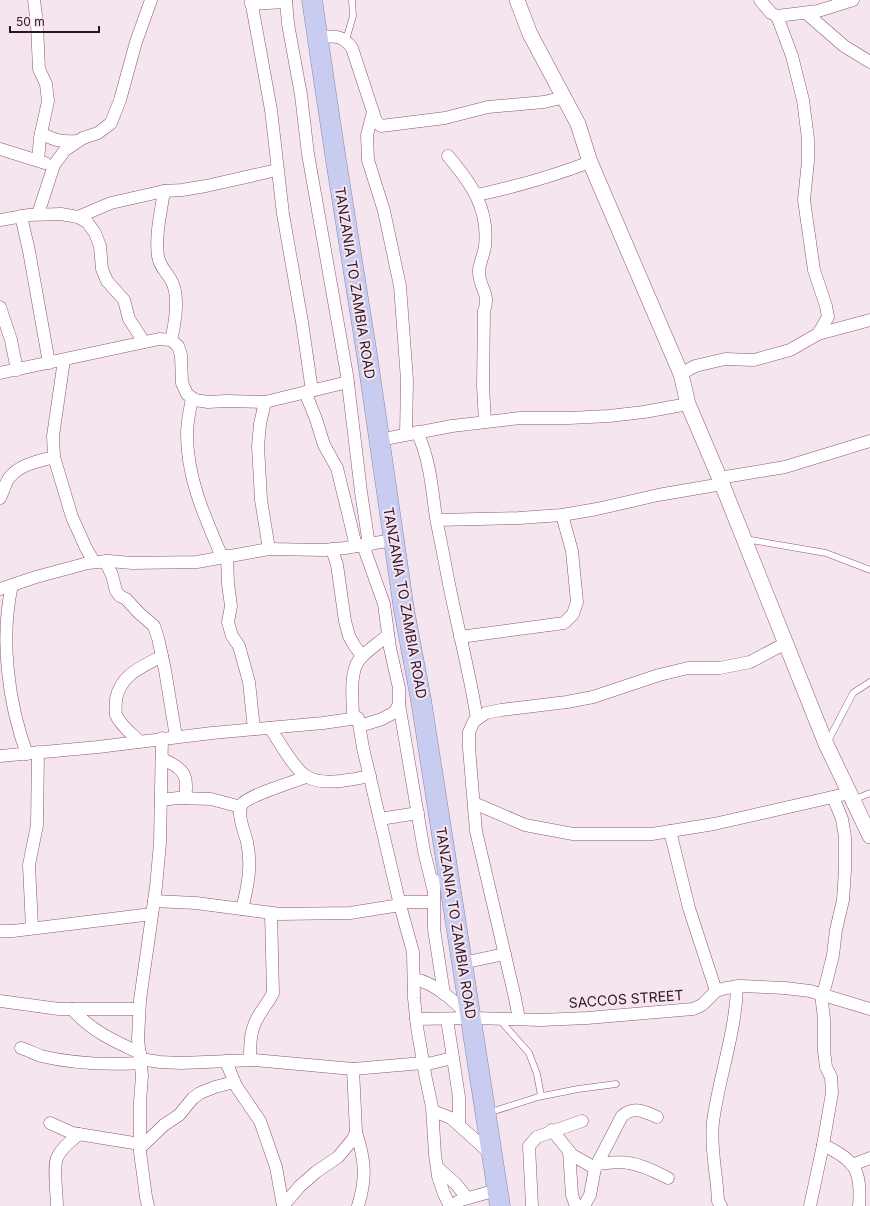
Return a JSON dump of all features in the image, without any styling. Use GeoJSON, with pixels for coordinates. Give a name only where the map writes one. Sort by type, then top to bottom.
{"type":"FeatureCollection","features":[{"type":"Feature","properties":{"kind":"highway","name":"TANZANIA TO ZAMBIA ROAD"},"geometry":{"type":"LineString","coordinates":[[312,0],[393,540],[404,610],[421,700],[498,1198]]}},
{"type":"Feature","properties":{"kind":"street"},"geometry":{"type":"LineString","coordinates":[[34,0],[37,24],[39,69],[46,84],[48,101],[41,133],[38,160]]}},
{"type":"Feature","properties":{"kind":"street"},"geometry":{"type":"LineString","coordinates":[[38,214],[54,166],[65,150],[98,133],[110,124],[120,100],[136,42],[151,0]]}},
{"type":"Feature","properties":{"kind":"street"},"geometry":{"type":"LineString","coordinates":[[517,0],[530,34],[565,97],[578,124],[590,162],[680,374],[688,404],[826,744],[870,836]]}},
{"type":"Feature","properties":{"kind":"street"},"geometry":{"type":"LineString","coordinates":[[760,0],[777,16],[792,56],[803,100],[808,139],[808,161],[804,200],[814,270],[826,306],[828,317],[818,334]]}},
{"type":"Feature","properties":{"kind":"street"},"geometry":{"type":"LineString","coordinates":[[777,16],[818,11],[852,0]]}},
{"type":"Feature","properties":{"kind":"street"},"geometry":{"type":"LineString","coordinates":[[363,546],[361,492],[348,382],[308,154],[301,95],[288,24],[286,1],[251,2],[271,110],[283,214],[302,322],[309,391],[324,445],[336,468],[363,546],[384,604],[388,636],[399,688],[399,704],[424,851],[434,888]]}},
{"type":"Feature","properties":{"kind":"street"},"geometry":{"type":"LineString","coordinates":[[806,13],[844,46],[870,62]]}},
{"type":"Feature","properties":{"kind":"street"},"geometry":{"type":"LineString","coordinates":[[318,37],[338,37],[346,40],[352,48],[376,121],[382,126],[445,118],[488,107],[544,102],[565,97]]}},
{"type":"Feature","properties":{"kind":"street"},"geometry":{"type":"LineString","coordinates":[[373,112],[367,135],[368,160],[384,211],[400,286],[412,433],[424,446],[430,468],[437,520],[460,638],[472,687],[477,719]]}},
{"type":"Feature","properties":{"kind":"street"},"geometry":{"type":"LineString","coordinates":[[41,133],[54,140],[66,142],[80,141]]}},
{"type":"Feature","properties":{"kind":"street"},"geometry":{"type":"LineString","coordinates":[[0,149],[54,166]]}},
{"type":"Feature","properties":{"kind":"street"},"geometry":{"type":"LineString","coordinates":[[448,156],[462,172],[477,195],[486,229],[485,247],[479,270],[480,280],[487,300],[484,311],[483,386],[486,422]]}},
{"type":"Feature","properties":{"kind":"street"},"geometry":{"type":"LineString","coordinates":[[477,195],[506,189],[559,174],[590,162]]}},
{"type":"Feature","properties":{"kind":"street"},"geometry":{"type":"LineString","coordinates":[[78,217],[111,203],[164,191],[200,187],[277,170]]}},
{"type":"Feature","properties":{"kind":"street"},"geometry":{"type":"LineString","coordinates":[[164,191],[158,237],[158,256],[160,265],[171,279],[174,286],[175,324],[170,340]]}},
{"type":"Feature","properties":{"kind":"street"},"geometry":{"type":"LineString","coordinates":[[0,220],[38,214],[61,214],[78,217],[87,222],[95,233],[100,246],[102,269],[107,281],[124,300],[129,319],[144,342]]}},
{"type":"Feature","properties":{"kind":"street"},"geometry":{"type":"LineString","coordinates":[[21,216],[29,251],[49,363]]}},
{"type":"Feature","properties":{"kind":"street"},"geometry":{"type":"LineString","coordinates":[[0,307],[9,334],[17,370]]}},
{"type":"Feature","properties":{"kind":"street"},"geometry":{"type":"LineString","coordinates":[[680,374],[695,366],[725,359],[754,360],[790,350],[818,334],[870,320]]}},
{"type":"Feature","properties":{"kind":"street"},"geometry":{"type":"LineString","coordinates":[[0,373],[159,339],[170,340],[178,346],[181,355],[182,383],[187,394],[195,400],[208,402],[265,402],[348,382]]}},
{"type":"Feature","properties":{"kind":"street"},"geometry":{"type":"LineString","coordinates":[[64,360],[53,436],[54,457],[72,517],[86,548],[112,575],[116,591],[120,596],[126,599],[154,626],[162,656],[176,737]]}},
{"type":"Feature","properties":{"kind":"street"},"geometry":{"type":"LineString","coordinates":[[192,398],[187,434],[190,471],[202,512],[224,557],[231,606],[228,622],[232,636],[239,646],[249,682],[254,730]]}},
{"type":"Feature","properties":{"kind":"street"},"geometry":{"type":"LineString","coordinates":[[265,402],[260,424],[258,446],[261,500],[269,549]]}},
{"type":"Feature","properties":{"kind":"street"},"geometry":{"type":"LineString","coordinates":[[379,440],[412,433],[520,418],[609,416],[644,412],[688,404]]}},
{"type":"Feature","properties":{"kind":"street"},"geometry":{"type":"LineString","coordinates":[[437,520],[519,518],[598,509],[785,467],[870,441]]}},
{"type":"Feature","properties":{"kind":"street"},"geometry":{"type":"LineString","coordinates":[[0,497],[9,478],[20,469],[33,463],[54,457]]}},
{"type":"Feature","properties":{"kind":"street"},"geometry":{"type":"LineString","coordinates":[[460,638],[564,623],[573,614],[576,602],[572,551],[562,514]]}},
{"type":"Feature","properties":{"kind":"street"},"geometry":{"type":"LineString","coordinates":[[32,928],[29,865],[36,825],[32,753],[18,729],[11,699],[6,631],[6,587],[36,577],[99,562],[174,564],[197,562],[269,549],[332,549],[363,546],[393,540]]}},
{"type":"Feature","properties":{"kind":"street"},"geometry":{"type":"LineString","coordinates":[[332,549],[337,565],[345,621],[354,645],[362,656]]}},
{"type":"Feature","properties":{"kind":"street"},"geometry":{"type":"LineString","coordinates":[[388,636],[362,656],[358,661],[354,670],[352,690],[356,722],[413,952],[416,1020],[432,1111],[437,1167],[444,1194],[450,1206]]}},
{"type":"Feature","properties":{"kind":"street"},"geometry":{"type":"LineString","coordinates":[[519,1019],[476,831],[469,748],[469,732],[474,721],[486,713],[593,697],[659,675],[688,668],[720,668],[750,662],[786,643]]}},
{"type":"Feature","properties":{"kind":"street"},"geometry":{"type":"LineString","coordinates":[[139,741],[124,726],[116,715],[118,688],[132,673],[162,656]]}},
{"type":"Feature","properties":{"kind":"street"},"geometry":{"type":"LineString","coordinates":[[0,756],[162,738],[382,719],[395,712],[399,704]]}},
{"type":"Feature","properties":{"kind":"street"},"geometry":{"type":"LineString","coordinates":[[270,728],[299,771],[306,777],[328,781],[348,780],[370,776]]}},
{"type":"Feature","properties":{"kind":"street"},"geometry":{"type":"LineString","coordinates":[[148,1206],[140,1146],[140,1102],[142,1076],[138,1039],[139,1009],[154,901],[160,843],[162,738]]}},
{"type":"Feature","properties":{"kind":"street"},"geometry":{"type":"LineString","coordinates":[[162,759],[183,772],[187,789],[185,798]]}},
{"type":"Feature","properties":{"kind":"street"},"geometry":{"type":"LineString","coordinates":[[242,909],[249,878],[250,858],[241,821],[241,807],[243,803],[255,797],[306,777]]}},
{"type":"Feature","properties":{"kind":"street"},"geometry":{"type":"LineString","coordinates":[[474,803],[525,825],[572,834],[652,834],[714,824],[833,797],[851,797]]}},
{"type":"Feature","properties":{"kind":"street"},"geometry":{"type":"LineString","coordinates":[[810,1206],[832,1093],[831,1077],[826,1067],[824,1051],[822,995],[833,955],[836,930],[843,900],[845,870],[845,837],[842,819],[833,797]]}},
{"type":"Feature","properties":{"kind":"street"},"geometry":{"type":"LineString","coordinates":[[161,800],[211,798],[241,807]]}},
{"type":"Feature","properties":{"kind":"street"},"geometry":{"type":"LineString","coordinates":[[380,819],[418,814]]}},
{"type":"Feature","properties":{"kind":"street"},"geometry":{"type":"LineString","coordinates":[[670,832],[689,908],[716,991],[737,986],[785,988],[810,991],[870,1009]]}},
{"type":"Feature","properties":{"kind":"street"},"geometry":{"type":"LineString","coordinates":[[444,994],[434,929],[433,902],[436,873],[445,856]]}},
{"type":"Feature","properties":{"kind":"street"},"geometry":{"type":"LineString","coordinates":[[154,901],[196,903],[280,914],[350,913],[400,903],[433,902]]}},
{"type":"Feature","properties":{"kind":"street"},"geometry":{"type":"LineString","coordinates":[[250,1060],[252,1030],[257,1017],[268,1005],[273,993],[271,913]]}},
{"type":"Feature","properties":{"kind":"street"},"geometry":{"type":"LineString","coordinates":[[0,931],[13,931],[152,914]]}},
{"type":"Feature","properties":{"kind":"street"},"geometry":{"type":"LineString","coordinates":[[462,963],[505,954]]}},
{"type":"Feature","properties":{"kind":"street"},"geometry":{"type":"LineString","coordinates":[[414,979],[427,983],[444,994],[455,1002],[471,1018]]}},
{"type":"Feature","properties":{"kind":"street"},"geometry":{"type":"LineString","coordinates":[[721,1206],[718,1201],[713,1152],[713,1124],[737,1005],[737,986]]}},
{"type":"Feature","properties":{"kind":"street","name":"SACCOS STREET"},"geometry":{"type":"LineString","coordinates":[[416,1020],[471,1018],[587,1018],[693,1009],[702,1005],[716,991]]}},
{"type":"Feature","properties":{"kind":"street"},"geometry":{"type":"LineString","coordinates":[[0,1001],[59,1009],[139,1009]]}},
{"type":"Feature","properties":{"kind":"street"},"geometry":{"type":"LineString","coordinates":[[72,1009],[95,1031],[140,1058],[160,1062],[181,1063],[250,1060],[353,1069],[423,1064],[453,1058]]}},
{"type":"Feature","properties":{"kind":"street"},"geometry":{"type":"LineString","coordinates":[[448,1019],[459,1097],[459,1125]]}},
{"type":"Feature","properties":{"kind":"street"},"geometry":{"type":"LineString","coordinates":[[21,1048],[40,1056],[75,1062],[112,1064],[140,1058]]}},
{"type":"Feature","properties":{"kind":"street"},"geometry":{"type":"LineString","coordinates":[[226,1061],[234,1082],[260,1121],[276,1166],[283,1206]]}},
{"type":"Feature","properties":{"kind":"street"},"geometry":{"type":"LineString","coordinates":[[353,1069],[356,1132],[364,1161],[364,1181],[358,1206]]}},
{"type":"Feature","properties":{"kind":"street"},"geometry":{"type":"LineString","coordinates":[[140,1146],[178,1115],[193,1098],[200,1093],[234,1082]]}},
{"type":"Feature","properties":{"kind":"street"},"geometry":{"type":"LineString","coordinates":[[584,1206],[590,1195],[596,1166],[616,1127],[625,1114],[628,1111],[635,1110],[646,1112],[657,1117]]}},
{"type":"Feature","properties":{"kind":"street"},"geometry":{"type":"LineString","coordinates":[[432,1111],[451,1118],[492,1155]]}},
{"type":"Feature","properties":{"kind":"street"},"geometry":{"type":"LineString","coordinates":[[532,1206],[529,1146],[537,1137],[552,1130],[582,1121]]}},
{"type":"Feature","properties":{"kind":"street"},"geometry":{"type":"LineString","coordinates":[[50,1123],[65,1130],[79,1134],[140,1146]]}},
{"type":"Feature","properties":{"kind":"street"},"geometry":{"type":"LineString","coordinates":[[552,1130],[569,1151],[583,1162],[596,1166],[619,1162],[630,1163],[652,1170],[668,1178]]}},
{"type":"Feature","properties":{"kind":"street"},"geometry":{"type":"LineString","coordinates":[[283,1206],[300,1186],[316,1172],[338,1157],[353,1139],[356,1132]]}},
{"type":"Feature","properties":{"kind":"street"},"geometry":{"type":"LineString","coordinates":[[57,1206],[57,1157],[66,1145],[79,1134]]}},
{"type":"Feature","properties":{"kind":"street"},"geometry":{"type":"LineString","coordinates":[[823,1145],[846,1158],[865,1187],[859,1206]]}},
{"type":"Feature","properties":{"kind":"street"},"geometry":{"type":"LineString","coordinates":[[569,1151],[572,1195],[576,1206]]}},
{"type":"Feature","properties":{"kind":"street"},"geometry":{"type":"LineString","coordinates":[[852,1165],[870,1158]]}},
{"type":"Feature","properties":{"kind":"street"},"geometry":{"type":"LineString","coordinates":[[437,1167],[456,1184],[467,1198]]}},
{"type":"Feature","properties":{"kind":"street"},"geometry":{"type":"LineString","coordinates":[[453,1206],[461,1200],[467,1198],[498,1198]]}},
{"type":"Feature","properties":{"kind":"lane"},"geometry":{"type":"LineString","coordinates":[[346,40],[352,16],[352,0]]}},
{"type":"Feature","properties":{"kind":"lane"},"geometry":{"type":"LineString","coordinates":[[743,538],[826,553],[870,570]]}},
{"type":"Feature","properties":{"kind":"lane"},"geometry":{"type":"LineString","coordinates":[[826,744],[853,693],[870,682]]}},
{"type":"Feature","properties":{"kind":"lane"},"geometry":{"type":"LineString","coordinates":[[851,797],[870,793]]}},
{"type":"Feature","properties":{"kind":"lane"},"geometry":{"type":"LineString","coordinates":[[498,1018],[529,1053],[537,1074],[542,1096]]}},
{"type":"Feature","properties":{"kind":"lane"},"geometry":{"type":"LineString","coordinates":[[485,1114],[542,1096],[616,1084]]}}]}
